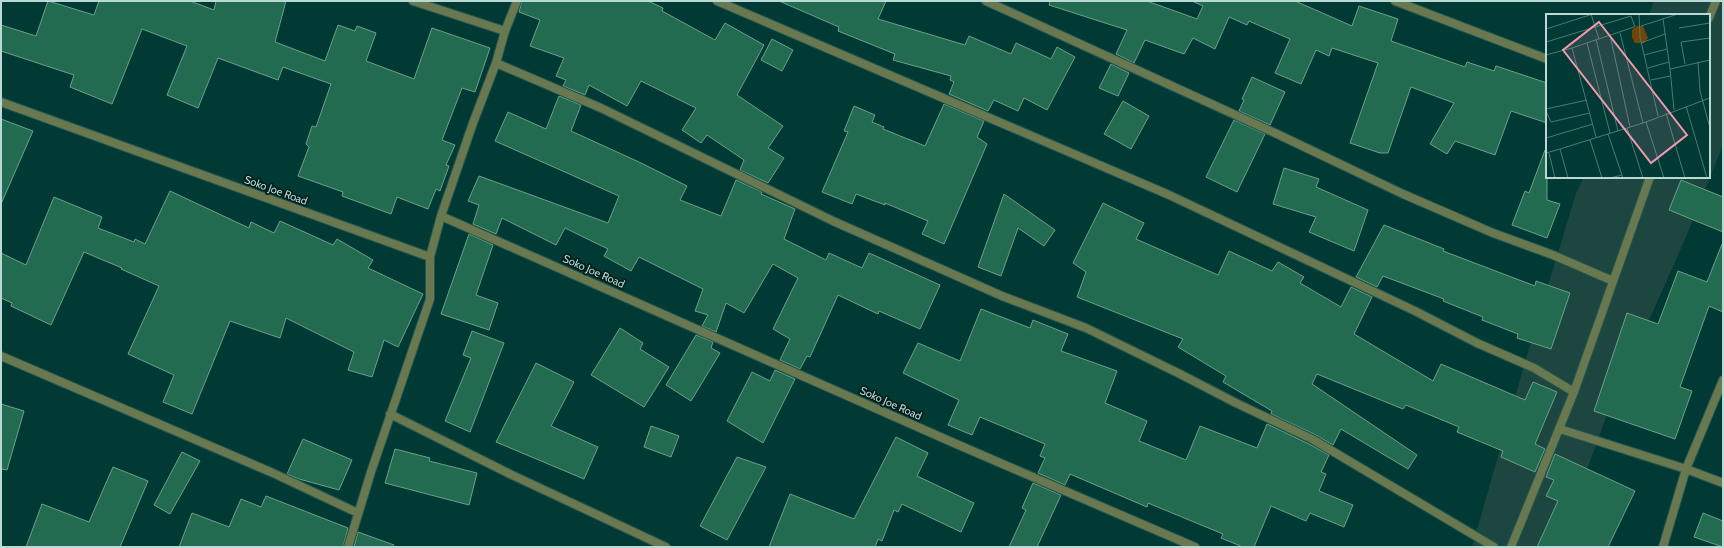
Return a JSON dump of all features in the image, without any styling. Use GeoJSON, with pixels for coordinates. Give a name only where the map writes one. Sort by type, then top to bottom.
{"type":"FeatureCollection","features":[{"type":"Feature","properties":{"kind":"street"},"geometry":{"type":"LineString","coordinates":[[413,1],[505,31]]}},
{"type":"Feature","properties":{"kind":"street"},"geometry":{"type":"LineString","coordinates":[[348,547],[390,414],[430,299],[430,257],[441,216],[473,123],[496,63],[505,31],[517,1]]}},
{"type":"Feature","properties":{"kind":"street"},"geometry":{"type":"LineString","coordinates":[[717,1],[1167,194],[1415,311],[1477,343],[1534,368],[1574,392]]}},
{"type":"Feature","properties":{"kind":"street"},"geometry":{"type":"LineString","coordinates":[[986,1],[1275,132],[1403,194],[1493,233],[1553,255],[1613,281]]}},
{"type":"Feature","properties":{"kind":"street"},"geometry":{"type":"LineString","coordinates":[[1395,1],[1546,59]]}},
{"type":"Feature","properties":{"kind":"street"},"geometry":{"type":"LineString","coordinates":[[1710,16],[1716,1]]}},
{"type":"Feature","properties":{"kind":"street"},"geometry":{"type":"LineString","coordinates":[[496,63],[601,108],[833,221],[1002,296],[1086,328],[1236,403],[1312,438],[1494,547]]}},
{"type":"Feature","properties":{"kind":"street","name":"Soko Joe Road"},"geometry":{"type":"LineString","coordinates":[[1,102],[430,257]]}},
{"type":"Feature","properties":{"kind":"street"},"geometry":{"type":"LineString","coordinates":[[1511,547],[1574,392],[1650,178]]}},
{"type":"Feature","properties":{"kind":"street","name":"Soko Joe Road"},"geometry":{"type":"LineString","coordinates":[[441,216],[946,440],[1195,547]]}},
{"type":"Feature","properties":{"kind":"street"},"geometry":{"type":"LineString","coordinates":[[1,356],[230,454],[358,513]]}},
{"type":"Feature","properties":{"kind":"street"},"geometry":{"type":"LineString","coordinates":[[1663,547],[1686,469],[1723,380]]}},
{"type":"Feature","properties":{"kind":"street"},"geometry":{"type":"LineString","coordinates":[[390,414],[512,475],[666,547]]}},
{"type":"Feature","properties":{"kind":"street"},"geometry":{"type":"LineString","coordinates":[[1560,429],[1686,469],[1723,483]]}},
{"type":"Feature","properties":{"kind":"shaded area"},"geometry":{"type":"Polygon","coordinates":[[[1654,1],[1723,1],[1723,145],[1710,177],[1710,14],[1649,14],[1654,1]]]}},
{"type":"Feature","properties":{"kind":"shaded area"},"geometry":{"type":"Polygon","coordinates":[[[1584,178],[1710,178],[1686,237],[1606,417],[1559,547],[1472,547],[1526,359],[1576,193],[1584,178]]]}},
{"type":"Feature","properties":{"kind":"building"},"geometry":{"type":"Polygon","coordinates":[[[48,1],[94,15],[99,1],[190,1],[214,10],[216,1],[286,1],[275,42],[325,61],[338,25],[355,31],[357,26],[376,33],[366,61],[414,79],[432,28],[490,48],[475,92],[462,88],[442,140],[455,145],[446,165],[449,166],[440,191],[436,189],[428,209],[397,197],[391,214],[342,196],[343,192],[298,176],[309,147],[306,144],[312,126],[316,127],[331,84],[283,67],[278,80],[218,58],[198,108],[167,95],[187,46],[142,29],[112,104],[70,87],[74,75],[1,51],[1,25],[36,36],[48,1]]]}},
{"type":"Feature","properties":{"kind":"building"},"geometry":{"type":"Polygon","coordinates":[[[522,1],[648,1],[663,8],[662,11],[715,40],[725,23],[764,45],[737,95],[783,126],[768,148],[784,158],[768,183],[740,170],[744,160],[707,135],[701,143],[682,130],[696,108],[641,81],[627,106],[589,85],[585,95],[563,86],[566,80],[556,76],[564,58],[530,46],[540,20],[519,12],[522,1]]]}},
{"type":"Feature","properties":{"kind":"building"},"geometry":{"type":"Polygon","coordinates":[[[779,1],[886,1],[878,19],[965,45],[969,36],[1011,54],[1016,43],[1051,59],[1057,47],[1075,57],[1047,110],[1024,98],[1018,111],[994,100],[988,111],[949,94],[954,82],[950,80],[951,76],[893,60],[895,54],[838,31],[839,27],[779,1]]]}},
{"type":"Feature","properties":{"kind":"building"},"geometry":{"type":"Polygon","coordinates":[[[1050,1],[1147,1],[1197,19],[1203,6],[1192,1],[1295,1],[1352,26],[1359,6],[1398,19],[1391,41],[1465,67],[1467,62],[1494,71],[1496,66],[1546,83],[1546,123],[1511,111],[1495,155],[1455,141],[1447,154],[1430,144],[1454,103],[1411,87],[1388,153],[1380,153],[1350,143],[1378,63],[1332,48],[1329,56],[1316,50],[1301,84],[1275,73],[1290,39],[1249,21],[1247,25],[1229,17],[1215,49],[1193,38],[1184,54],[1145,40],[1134,63],[1116,54],[1127,30],[1049,5],[1050,1]]]}},
{"type":"Feature","properties":{"kind":"building"},"geometry":{"type":"Polygon","coordinates":[[[772,39],[793,50],[782,71],[761,60],[772,39]]]}},
{"type":"Feature","properties":{"kind":"building"},"geometry":{"type":"Polygon","coordinates":[[[1111,64],[1129,73],[1118,96],[1099,88],[1111,64]]]}},
{"type":"Feature","properties":{"kind":"building"},"geometry":{"type":"Polygon","coordinates":[[[1252,77],[1285,92],[1270,125],[1239,111],[1244,100],[1242,99],[1252,77]]]}},
{"type":"Feature","properties":{"kind":"building"},"geometry":{"type":"Polygon","coordinates":[[[559,96],[581,105],[571,131],[687,186],[680,200],[721,216],[736,180],[762,192],[761,194],[795,209],[784,239],[826,260],[829,253],[862,268],[869,253],[940,285],[920,329],[879,311],[878,314],[838,295],[810,357],[807,356],[800,369],[780,360],[790,339],[773,329],[798,278],[773,264],[744,313],[726,303],[716,332],[702,326],[708,315],[695,311],[703,289],[639,257],[631,271],[604,256],[608,249],[565,228],[556,245],[502,218],[496,234],[473,224],[479,205],[468,201],[479,176],[608,223],[619,196],[495,141],[508,112],[546,129],[559,96]]]}},
{"type":"Feature","properties":{"kind":"building"},"geometry":{"type":"Polygon","coordinates":[[[1123,101],[1149,116],[1131,149],[1104,134],[1123,101]]]}},
{"type":"Feature","properties":{"kind":"building"},"geometry":{"type":"Polygon","coordinates":[[[944,104],[984,121],[977,137],[987,144],[944,244],[922,234],[928,221],[885,203],[885,205],[856,194],[852,204],[822,192],[848,132],[844,131],[854,106],[875,115],[872,122],[884,127],[883,129],[925,146],[944,104]]]}},
{"type":"Feature","properties":{"kind":"building"},"geometry":{"type":"Polygon","coordinates":[[[1,119],[33,131],[1,204],[1,119]]]}},
{"type":"Feature","properties":{"kind":"building"},"geometry":{"type":"Polygon","coordinates":[[[1234,120],[1265,134],[1237,192],[1206,177],[1234,120]]]}},
{"type":"Feature","properties":{"kind":"building"},"geometry":{"type":"Polygon","coordinates":[[[1546,150],[1547,200],[1560,204],[1547,238],[1512,225],[1525,191],[1529,193],[1546,150]]]}},
{"type":"Feature","properties":{"kind":"building"},"geometry":{"type":"Polygon","coordinates":[[[1284,168],[1319,179],[1316,187],[1368,210],[1354,251],[1309,232],[1316,217],[1273,204],[1284,168]]]}},
{"type":"Feature","properties":{"kind":"building"},"geometry":{"type":"Polygon","coordinates":[[[1681,180],[1723,197],[1723,232],[1669,210],[1681,180]]]}},
{"type":"Feature","properties":{"kind":"building"},"geometry":{"type":"Polygon","coordinates":[[[170,191],[249,228],[251,222],[274,233],[280,221],[333,245],[337,239],[373,260],[368,268],[423,294],[398,347],[384,340],[372,377],[348,370],[354,352],[286,318],[280,338],[230,321],[192,414],[163,402],[174,375],[128,354],[159,286],[84,252],[51,325],[11,306],[12,303],[1,298],[1,253],[26,265],[54,197],[102,217],[98,228],[134,242],[135,239],[145,244],[170,191]]]}},
{"type":"Feature","properties":{"kind":"building"},"geometry":{"type":"Polygon","coordinates":[[[1004,194],[1055,230],[1044,246],[1018,228],[1001,276],[978,267],[1004,194]]]}},
{"type":"Feature","properties":{"kind":"building"},"geometry":{"type":"Polygon","coordinates":[[[1103,203],[1144,223],[1136,239],[1218,275],[1229,251],[1272,271],[1278,262],[1304,277],[1300,283],[1341,307],[1351,287],[1372,297],[1354,334],[1433,381],[1441,364],[1525,400],[1533,382],[1557,392],[1535,444],[1545,449],[1535,472],[1501,457],[1503,451],[1457,432],[1459,427],[1406,405],[1403,409],[1317,374],[1312,384],[1417,455],[1408,469],[1341,429],[1333,445],[1314,434],[1271,414],[1272,411],[1223,382],[1226,376],[1178,347],[1183,339],[1077,297],[1086,272],[1073,263],[1103,203]]]}},
{"type":"Feature","properties":{"kind":"building"},"geometry":{"type":"Polygon","coordinates":[[[1384,225],[1444,249],[1443,251],[1535,286],[1536,281],[1570,293],[1551,349],[1517,338],[1518,334],[1482,320],[1483,317],[1443,301],[1444,299],[1383,276],[1377,287],[1356,277],[1384,225]]]}},
{"type":"Feature","properties":{"kind":"building"},"geometry":{"type":"Polygon","coordinates":[[[469,234],[493,245],[476,295],[498,303],[489,330],[441,314],[469,234]]]}},
{"type":"Feature","properties":{"kind":"building"},"geometry":{"type":"Polygon","coordinates":[[[1722,244],[1723,312],[1709,306],[1680,387],[1692,391],[1675,439],[1594,411],[1627,313],[1658,324],[1678,271],[1707,282],[1722,244]]]}},
{"type":"Feature","properties":{"kind":"building"},"geometry":{"type":"Polygon","coordinates":[[[981,309],[1030,328],[1033,320],[1068,334],[1061,351],[1117,371],[1105,403],[1147,421],[1139,441],[1186,460],[1200,426],[1257,448],[1267,424],[1329,455],[1321,472],[1326,474],[1319,491],[1353,505],[1344,527],[1310,513],[1306,521],[1271,506],[1254,547],[1243,547],[1221,538],[1223,534],[1148,503],[1147,507],[1070,474],[1065,485],[1038,473],[1045,458],[1040,456],[1045,444],[980,417],[972,435],[948,425],[959,400],[903,373],[918,343],[960,361],[981,309]]]}},
{"type":"Feature","properties":{"kind":"building"},"geometry":{"type":"Polygon","coordinates":[[[620,328],[643,343],[640,349],[669,367],[644,407],[591,375],[620,328]]]}},
{"type":"Feature","properties":{"kind":"building"},"geometry":{"type":"Polygon","coordinates":[[[472,331],[504,343],[470,432],[445,421],[471,358],[463,355],[472,331]]]}},
{"type":"Feature","properties":{"kind":"building"},"geometry":{"type":"Polygon","coordinates":[[[696,335],[713,342],[711,348],[720,353],[691,401],[666,385],[696,335]]]}},
{"type":"Feature","properties":{"kind":"building"},"geometry":{"type":"Polygon","coordinates":[[[536,363],[574,382],[551,426],[598,447],[584,479],[496,442],[536,363]]]}},
{"type":"Feature","properties":{"kind":"building"},"geometry":{"type":"Polygon","coordinates":[[[775,370],[795,379],[763,443],[727,421],[752,372],[770,381],[775,370]]]}},
{"type":"Feature","properties":{"kind":"building"},"geometry":{"type":"Polygon","coordinates":[[[1,404],[24,411],[7,470],[1,469],[1,404]]]}},
{"type":"Feature","properties":{"kind":"building"},"geometry":{"type":"Polygon","coordinates":[[[651,426],[679,436],[671,457],[644,447],[651,426]]]}},
{"type":"Feature","properties":{"kind":"building"},"geometry":{"type":"Polygon","coordinates":[[[896,437],[928,453],[917,476],[974,503],[961,532],[902,504],[898,512],[894,510],[882,541],[878,539],[875,547],[769,547],[790,494],[854,519],[896,437]]]}},
{"type":"Feature","properties":{"kind":"building"},"geometry":{"type":"Polygon","coordinates":[[[303,439],[352,460],[339,490],[299,479],[287,474],[303,439]]]}},
{"type":"Feature","properties":{"kind":"building"},"geometry":{"type":"Polygon","coordinates":[[[395,449],[430,458],[429,461],[477,473],[469,505],[385,483],[395,449]]]}},
{"type":"Feature","properties":{"kind":"building"},"geometry":{"type":"Polygon","coordinates":[[[182,452],[200,461],[170,514],[154,505],[182,452]]]}},
{"type":"Feature","properties":{"kind":"building"},"geometry":{"type":"Polygon","coordinates":[[[1555,454],[1635,491],[1608,547],[1537,547],[1558,501],[1546,496],[1554,480],[1546,477],[1555,454]]]}},
{"type":"Feature","properties":{"kind":"building"},"geometry":{"type":"Polygon","coordinates":[[[737,457],[766,467],[727,540],[700,526],[737,457]]]}},
{"type":"Feature","properties":{"kind":"building"},"geometry":{"type":"Polygon","coordinates":[[[113,467],[148,481],[120,547],[26,547],[42,504],[89,522],[113,467]]]}},
{"type":"Feature","properties":{"kind":"building"},"geometry":{"type":"Polygon","coordinates":[[[1033,483],[1061,495],[1037,547],[1009,547],[1026,510],[1022,508],[1033,483]]]}},
{"type":"Feature","properties":{"kind":"building"},"geometry":{"type":"Polygon","coordinates":[[[266,496],[348,528],[343,547],[179,547],[192,513],[229,527],[241,499],[261,507],[266,496]]]}},
{"type":"Feature","properties":{"kind":"building"},"geometry":{"type":"Polygon","coordinates":[[[1703,513],[1723,521],[1723,547],[1694,537],[1703,513]]]}},
{"type":"Feature","properties":{"kind":"building"},"geometry":{"type":"Polygon","coordinates":[[[358,532],[394,545],[393,547],[354,547],[358,532]]]}}]}
